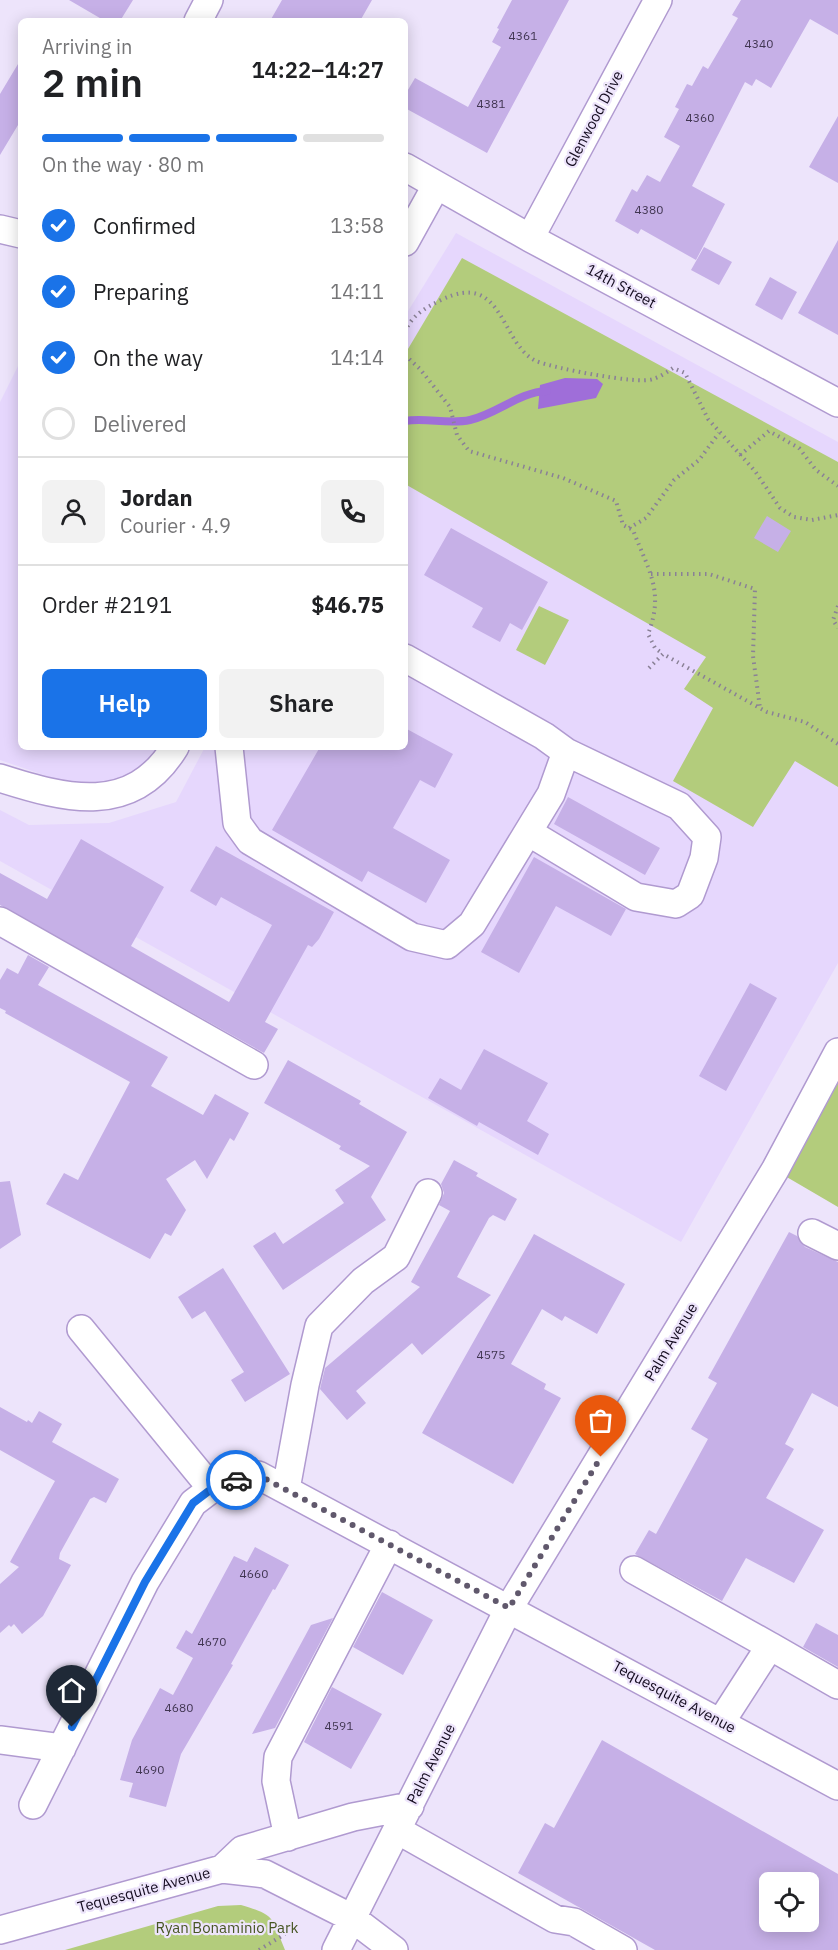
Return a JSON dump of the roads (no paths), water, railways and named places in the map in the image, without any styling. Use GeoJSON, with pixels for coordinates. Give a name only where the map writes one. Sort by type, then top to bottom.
{"type":"FeatureCollection","features":[{"type":"Feature","properties":{"kind":"street"},"geometry":{"type":"LineString","coordinates":[[200,18],[209,0]]}},
{"type":"Feature","properties":{"kind":"street","name":"Glenwood Drive"},"geometry":{"type":"LineString","coordinates":[[530,238],[658,0]]}},
{"type":"Feature","properties":{"kind":"street","name":"14th Street"},"geometry":{"type":"LineString","coordinates":[[408,169],[530,238],[838,403]]}},
{"type":"Feature","properties":{"kind":"street"},"geometry":{"type":"LineString","coordinates":[[408,237],[436,186]]}},
{"type":"Feature","properties":{"kind":"street"},"geometry":{"type":"LineString","coordinates":[[0,230],[18,233]]}},
{"type":"Feature","properties":{"kind":"street"},"geometry":{"type":"LineString","coordinates":[[408,660],[544,736],[566,752],[680,806],[707,837],[704,858],[690,895],[675,904],[636,897],[528,832]]}},
{"type":"Feature","properties":{"kind":"street"},"geometry":{"type":"LineString","coordinates":[[0,778],[78,797],[112,797],[144,782],[172,750]]}},
{"type":"Feature","properties":{"kind":"street"},"geometry":{"type":"LineString","coordinates":[[229,750],[237,823],[249,841],[412,937],[447,945],[472,924],[551,794],[566,752]]}},
{"type":"Feature","properties":{"kind":"street"},"geometry":{"type":"LineString","coordinates":[[0,921],[254,1065]]}},
{"type":"Feature","properties":{"kind":"street","name":"Palm Avenue"},"geometry":{"type":"LineString","coordinates":[[336,1950],[399,1831],[509,1608],[775,1170],[838,1052]]}},
{"type":"Feature","properties":{"kind":"street"},"geometry":{"type":"LineString","coordinates":[[285,1489],[319,1326],[363,1281],[396,1257],[428,1193]]}},
{"type":"Feature","properties":{"kind":"street"},"geometry":{"type":"LineString","coordinates":[[812,1233],[838,1246]]}},
{"type":"Feature","properties":{"kind":"street"},"geometry":{"type":"LineString","coordinates":[[33,1805],[145,1582],[193,1503],[212,1489],[81,1329]]}},
{"type":"Feature","properties":{"kind":"street","name":"Tequesquite Avenue"},"geometry":{"type":"LineString","coordinates":[[212,1489],[218,1484],[258,1475],[838,1786]]}},
{"type":"Feature","properties":{"kind":"street"},"geometry":{"type":"LineString","coordinates":[[288,1837],[276,1781],[278,1757],[388,1544]]}},
{"type":"Feature","properties":{"kind":"street"},"geometry":{"type":"LineString","coordinates":[[634,1570],[838,1685]]}},
{"type":"Feature","properties":{"kind":"street"},"geometry":{"type":"LineString","coordinates":[[721,1722],[770,1646]]}},
{"type":"Feature","properties":{"kind":"street"},"geometry":{"type":"LineString","coordinates":[[0,1740],[62,1748]]}},
{"type":"Feature","properties":{"kind":"street"},"geometry":{"type":"LineString","coordinates":[[222,1869],[242,1850],[352,1818],[410,1806]]}},
{"type":"Feature","properties":{"kind":"street"},"geometry":{"type":"LineString","coordinates":[[399,1831],[555,1919],[574,1922],[623,1950]]}},
{"type":"Feature","properties":{"kind":"street","name":"Tequesquite Avenue"},"geometry":{"type":"LineString","coordinates":[[0,1930],[222,1869],[265,1874],[352,1918],[394,1950]]}},
{"type":"Feature","properties":{"kind":"waterway"},"geometry":{"type":"LineString","coordinates":[[408,421],[470,420],[527,395],[547,391]]}},
{"type":"Feature","properties":{"kind":"park label","name":"Ryan Bonaminio Park"},"geometry":{"type":"Point","coordinates":[227,1928]}}]}
